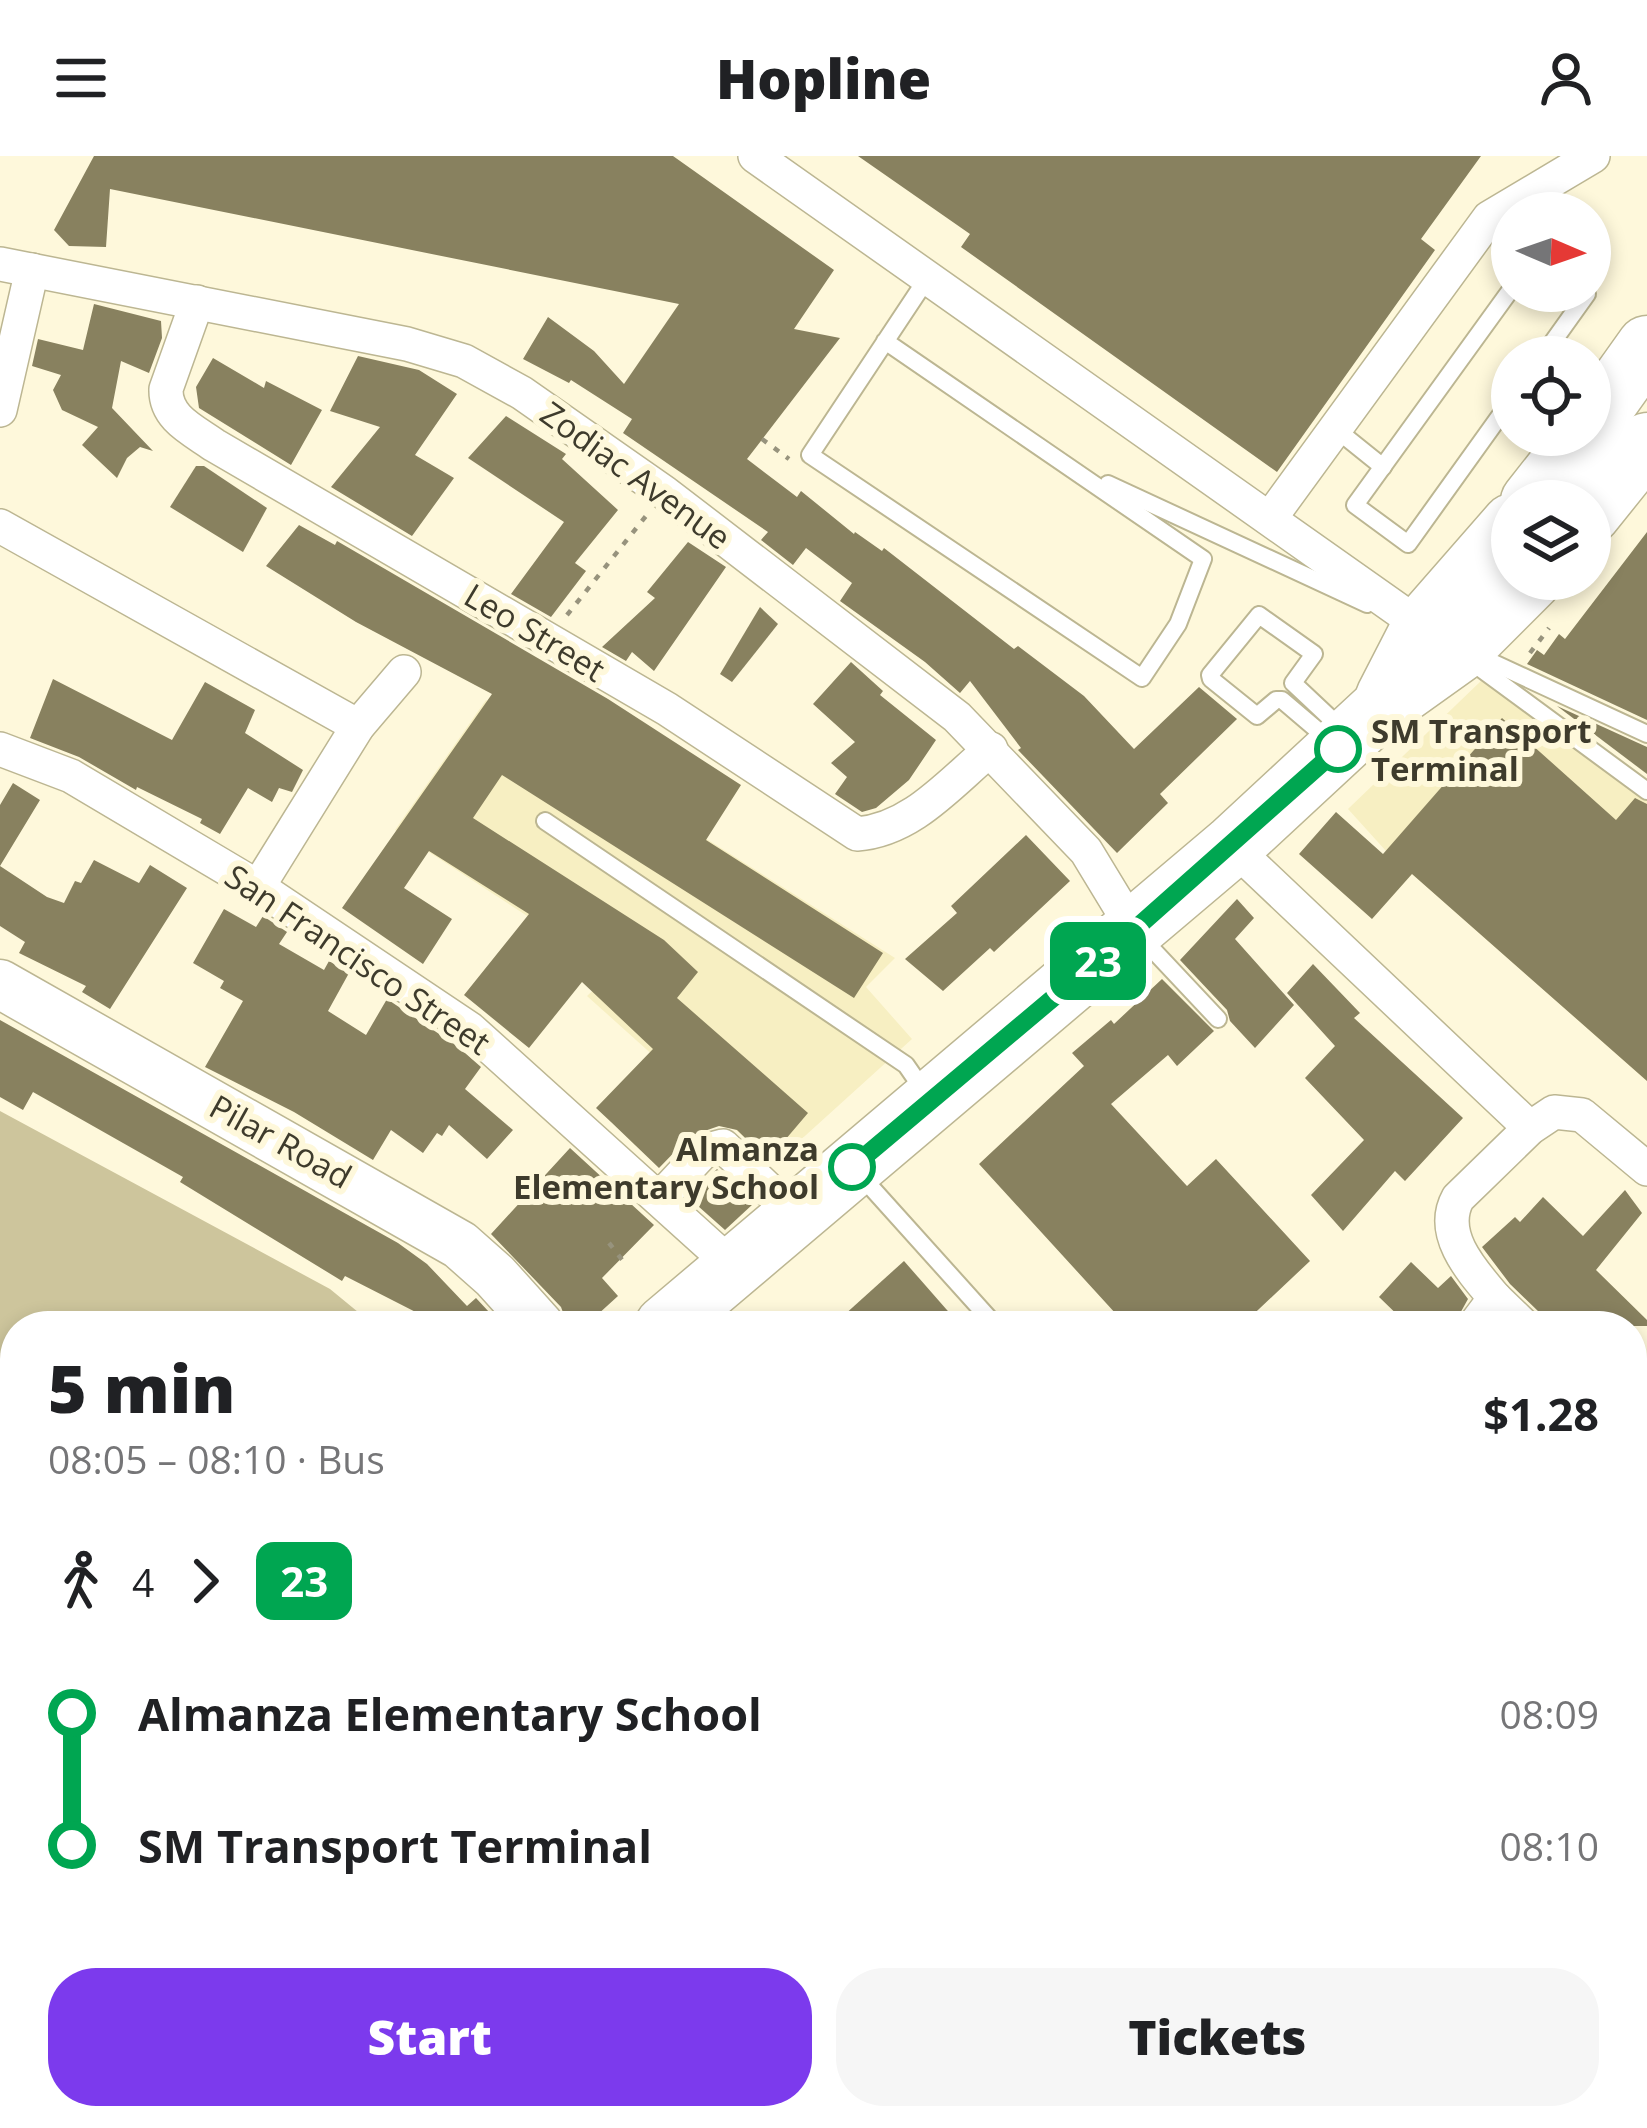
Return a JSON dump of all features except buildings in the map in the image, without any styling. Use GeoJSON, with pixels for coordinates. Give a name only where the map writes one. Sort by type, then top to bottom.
{"type":"FeatureCollection","features":[{"type":"Feature","properties":{"kind":"highway"},"geometry":{"type":"LineString","coordinates":[[1611,397],[1647,346]]}},
{"type":"Feature","properties":{"kind":"highway"},"geometry":{"type":"LineString","coordinates":[[1611,488],[1647,443]]}},
{"type":"Feature","properties":{"kind":"highway"},"geometry":{"type":"LineString","coordinates":[[1548,480],[1566,456]]}},
{"type":"Feature","properties":{"kind":"highway"},"geometry":{"type":"LineString","coordinates":[[695,1311],[795,1215],[1232,846],[1357,731],[1440,640],[1491,558]]}},
{"type":"Feature","properties":{"kind":"highway"},"geometry":{"type":"LineString","coordinates":[[1440,640],[1500,600]]}},
{"type":"Feature","properties":{"kind":"street"},"geometry":{"type":"LineString","coordinates":[[755,156],[1440,640]]}},
{"type":"Feature","properties":{"kind":"street"},"geometry":{"type":"LineString","coordinates":[[1270,518],[1489,218],[1593,156]]}},
{"type":"Feature","properties":{"kind":"street"},"geometry":{"type":"LineString","coordinates":[[0,410],[16,267]]}},
{"type":"Feature","properties":{"kind":"street","name":"Zodiac Avenue"},"geometry":{"type":"LineString","coordinates":[[16,267],[407,344],[464,361],[522,393],[665,493],[957,717],[1086,851],[1134,930]]}},
{"type":"Feature","properties":{"kind":"street","name":"Leo Street"},"geometry":{"type":"LineString","coordinates":[[197,302],[166,389],[165,401],[175,417],[214,445],[668,709],[857,834],[900,825],[991,749]]}},
{"type":"Feature","properties":{"kind":"street"},"geometry":{"type":"LineString","coordinates":[[0,526],[358,726]]}},
{"type":"Feature","properties":{"kind":"street"},"geometry":{"type":"LineString","coordinates":[[258,887],[358,726],[404,672]]}},
{"type":"Feature","properties":{"kind":"street","name":"San Francisco Street"},"geometry":{"type":"LineString","coordinates":[[0,749],[70,776],[258,887],[470,1029],[735,1268]]}},
{"type":"Feature","properties":{"kind":"street"},"geometry":{"type":"LineString","coordinates":[[1232,846],[1542,1120]]}},
{"type":"Feature","properties":{"kind":"street","name":"Pilar Road"},"geometry":{"type":"LineString","coordinates":[[0,985],[460,1245],[526,1311]]}},
{"type":"Feature","properties":{"kind":"street"},"geometry":{"type":"LineString","coordinates":[[1508,1311],[1472,1270],[1452,1232],[1450,1212],[1458,1198],[1542,1120],[1582,1115],[1647,1168]]}},
{"type":"Feature","properties":{"kind":"street"},"geometry":{"type":"LineString","coordinates":[[659,1199],[704,1151],[723,1146],[795,1215]]}},
{"type":"Feature","properties":{"kind":"street"},"geometry":{"type":"LineString","coordinates":[[1485,1311],[1495,1298]]}},
{"type":"Feature","properties":{"kind":"lane"},"geometry":{"type":"LineString","coordinates":[[885,341],[1203,559],[1178,624],[1142,678],[810,454],[885,341],[929,276]]}},
{"type":"Feature","properties":{"kind":"lane"},"geometry":{"type":"LineString","coordinates":[[1491,428],[1408,544],[1355,505],[1495,312]]}},
{"type":"Feature","properties":{"kind":"lane"},"geometry":{"type":"LineString","coordinates":[[1336,430],[1383,467]]}},
{"type":"Feature","properties":{"kind":"lane"},"geometry":{"type":"LineString","coordinates":[[1058,461],[1647,734]]}},
{"type":"Feature","properties":{"kind":"lane"},"geometry":{"type":"LineString","coordinates":[[1259,615],[1314,654],[1293,683],[1357,731],[1282,700],[1257,716],[1210,675],[1259,615]]}},
{"type":"Feature","properties":{"kind":"lane"},"geometry":{"type":"LineString","coordinates":[[1440,640],[1647,791]]}},
{"type":"Feature","properties":{"kind":"lane"},"geometry":{"type":"LineString","coordinates":[[545,821],[906,1065],[929,1100]]}},
{"type":"Feature","properties":{"kind":"lane"},"geometry":{"type":"LineString","coordinates":[[1134,930],[1218,1018]]}},
{"type":"Feature","properties":{"kind":"lane"},"geometry":{"type":"LineString","coordinates":[[852,1167],[982,1311]]}},
{"type":"Feature","properties":{"kind":"path"},"geometry":{"type":"LineString","coordinates":[[548,639],[665,493]]}},
{"type":"Feature","properties":{"kind":"path"},"geometry":{"type":"LineString","coordinates":[[609,1244],[627,1266]]}},
{"type":"Feature","properties":{"kind":"shaded area"},"geometry":{"type":"Polygon","coordinates":[[[1483,679],[1647,800],[1647,1081],[1386,851],[1348,809],[1483,679]]]}},
{"type":"Feature","properties":{"kind":"shaded area","name":"Almanza Elementary School"},"geometry":{"type":"Polygon","coordinates":[[[486,700],[895,958],[866,987],[912,1039],[774,1164],[587,996],[606,978],[538,923],[395,830],[486,700]]]}},
{"type":"Feature","properties":{"kind":"shaded area"},"geometry":{"type":"Polygon","coordinates":[[[0,1111],[330,1289],[357,1311],[0,1311],[0,1111]]]}},
{"type":"Feature","properties":{"kind":"bus line","name":"23"},"geometry":{"type":"LineString","coordinates":[[852,1167],[1256,826],[1338,749]]}},
{"type":"Feature","properties":{"kind":"place","name":"SM Transport Terminal"},"geometry":{"type":"Point","coordinates":[1338,749]}},
{"type":"Feature","properties":{"kind":"place","name":"Almanza Elementary School"},"geometry":{"type":"Point","coordinates":[852,1167]}}]}
